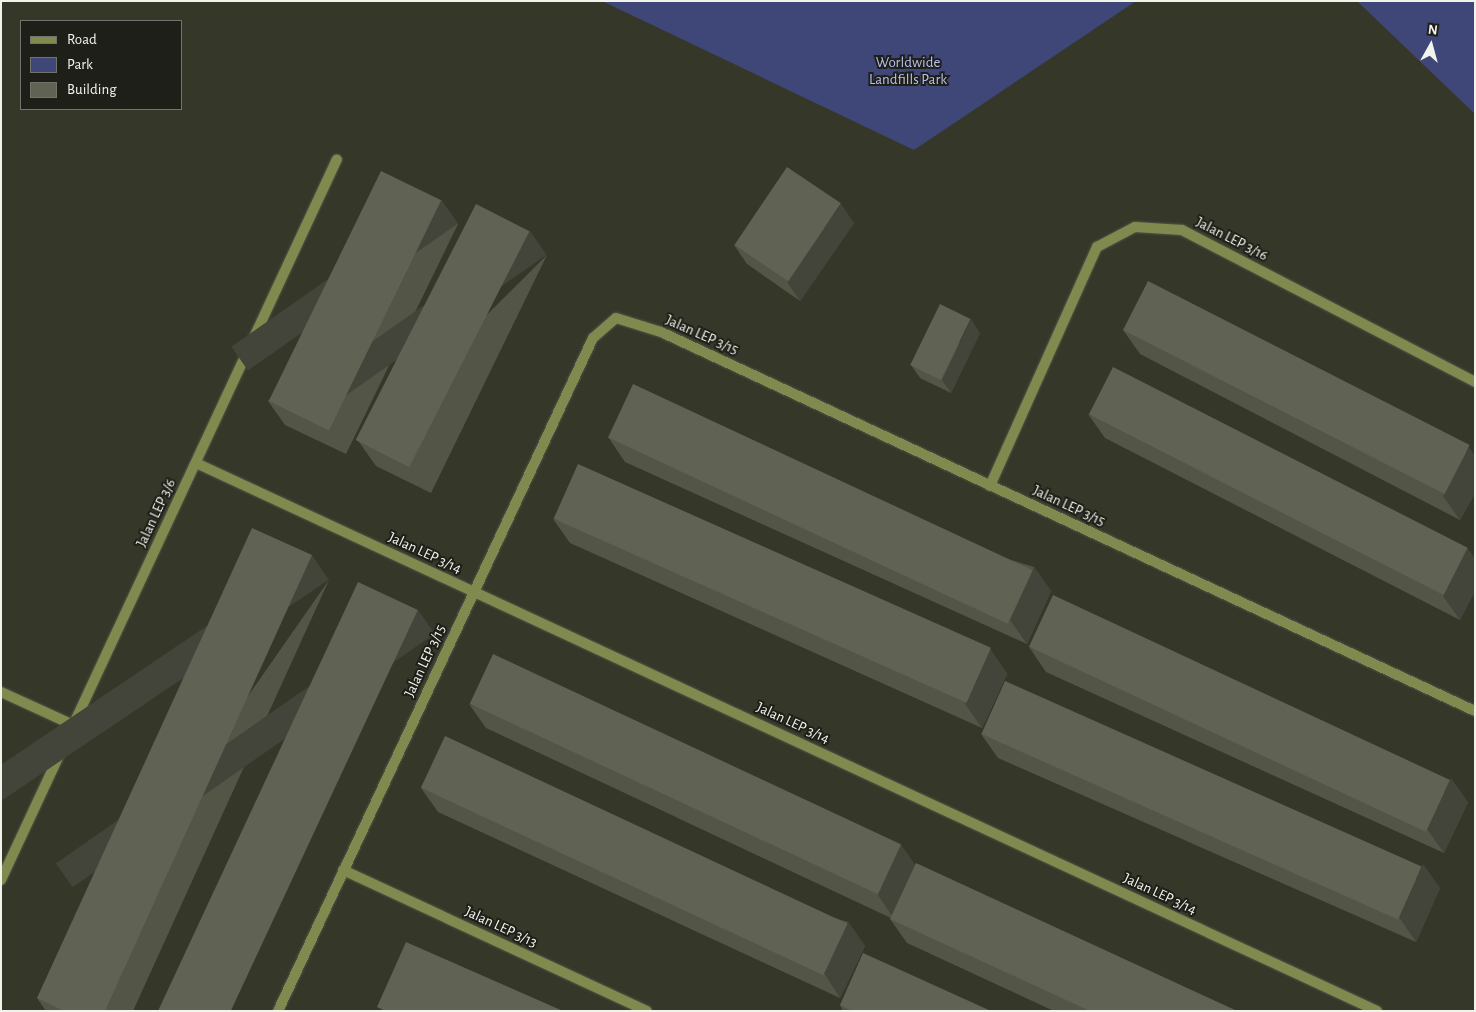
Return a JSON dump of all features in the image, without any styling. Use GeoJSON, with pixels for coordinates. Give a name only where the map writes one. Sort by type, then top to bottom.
{"type":"FeatureCollection","features":[{"type":"Feature","properties":{"kind":"street","name":"Jalan LEP 3/6"},"geometry":{"type":"LineString","coordinates":[[1,880],[337,159]]}},
{"type":"Feature","properties":{"kind":"street","name":"Jalan LEP 3/16"},"geometry":{"type":"LineString","coordinates":[[990,486],[1097,247],[1135,227],[1182,230],[1475,382]]}},
{"type":"Feature","properties":{"kind":"street","name":"Jalan LEP 3/15"},"geometry":{"type":"LineString","coordinates":[[278,1011],[593,338],[616,318],[661,332],[1475,711]]}},
{"type":"Feature","properties":{"kind":"street","name":"Jalan LEP 3/14"},"geometry":{"type":"LineString","coordinates":[[196,462],[1377,1011]]}},
{"type":"Feature","properties":{"kind":"street"},"geometry":{"type":"LineString","coordinates":[[1,692],[73,725]]}},
{"type":"Feature","properties":{"kind":"street","name":"Jalan LEP 3/13"},"geometry":{"type":"LineString","coordinates":[[343,870],[646,1011]]}},
{"type":"Feature","properties":{"kind":"green space","name":"Worldwide Landfills Park"},"geometry":{"type":"Polygon","coordinates":[[[602,1],[1136,1],[914,150],[602,1]]]}},
{"type":"Feature","properties":{"kind":"green space"},"geometry":{"type":"Polygon","coordinates":[[[1357,1],[1475,1],[1475,114],[1357,1]]]}},
{"type":"Feature","properties":{"kind":"building"},"geometry":{"type":"Polygon","coordinates":[[[787,167],[841,203],[788,281],[734,245],[787,167]]]}},
{"type":"Feature","properties":{"kind":"building"},"geometry":{"type":"Polygon","coordinates":[[[381,171],[441,200],[329,430],[269,401],[381,171]]]}},
{"type":"Feature","properties":{"kind":"building"},"geometry":{"type":"Polygon","coordinates":[[[476,204],[529,231],[409,467],[356,440],[476,204]]]}},
{"type":"Feature","properties":{"kind":"building"},"geometry":{"type":"Polygon","coordinates":[[[1148,281],[1470,445],[1445,494],[1123,330],[1148,281]]]}},
{"type":"Feature","properties":{"kind":"building"},"geometry":{"type":"Polygon","coordinates":[[[940,304],[971,319],[941,380],[910,365],[940,304]]]}},
{"type":"Feature","properties":{"kind":"building"},"geometry":{"type":"Polygon","coordinates":[[[1113,367],[1468,548],[1444,595],[1089,414],[1113,367]]]}},
{"type":"Feature","properties":{"kind":"building"},"geometry":{"type":"Polygon","coordinates":[[[633,384],[1033,570],[1008,624],[608,437],[633,384]]]}},
{"type":"Feature","properties":{"kind":"building"},"geometry":{"type":"Polygon","coordinates":[[[578,464],[991,648],[967,703],[554,519],[578,464]]]}},
{"type":"Feature","properties":{"kind":"building"},"geometry":{"type":"Polygon","coordinates":[[[252,528],[312,555],[105,1011],[64,1011],[37,998],[252,528]]]}},
{"type":"Feature","properties":{"kind":"building"},"geometry":{"type":"Polygon","coordinates":[[[358,582],[418,610],[231,1011],[158,1011],[358,582]]]}},
{"type":"Feature","properties":{"kind":"building"},"geometry":{"type":"Polygon","coordinates":[[[1053,595],[1450,780],[1426,832],[1029,647],[1053,595]]]}},
{"type":"Feature","properties":{"kind":"building"},"geometry":{"type":"Polygon","coordinates":[[[493,654],[901,844],[878,894],[470,704],[493,654]]]}},
{"type":"Feature","properties":{"kind":"building"},"geometry":{"type":"Polygon","coordinates":[[[1005,681],[1422,866],[1398,919],[981,734],[1005,681]]]}},
{"type":"Feature","properties":{"kind":"building"},"geometry":{"type":"Polygon","coordinates":[[[445,736],[847,924],[823,975],[421,788],[445,736]]]}},
{"type":"Feature","properties":{"kind":"building"},"geometry":{"type":"Polygon","coordinates":[[[916,863],[1237,1011],[1090,1011],[890,919],[916,863]]]}},
{"type":"Feature","properties":{"kind":"building"},"geometry":{"type":"Polygon","coordinates":[[[406,942],[563,1011],[385,1011],[377,1007],[406,942]]]}},
{"type":"Feature","properties":{"kind":"building"},"geometry":{"type":"Polygon","coordinates":[[[863,953],[991,1011],[852,1011],[840,1005],[863,953]]]}}]}
